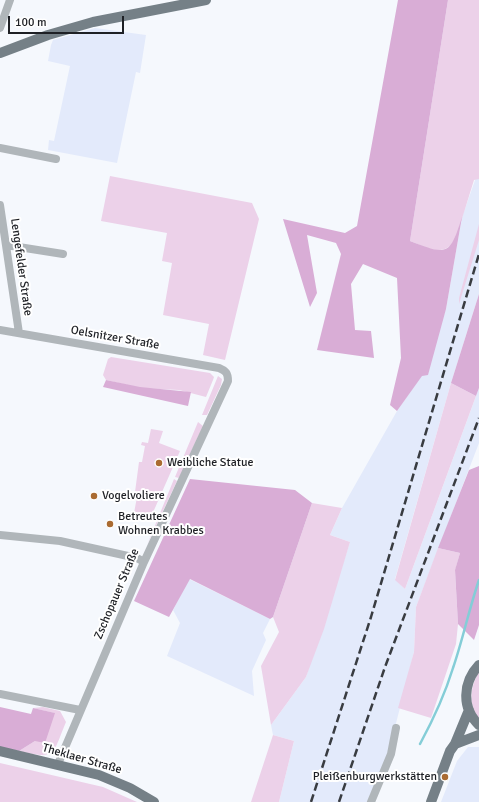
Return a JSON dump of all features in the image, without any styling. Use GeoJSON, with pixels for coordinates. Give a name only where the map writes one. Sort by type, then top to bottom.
{"type":"FeatureCollection","features":[{"type":"Feature","properties":{"kind":"main road"},"geometry":{"type":"LineString","coordinates":[[0,53],[48,35],[93,22],[206,0]]}},
{"type":"Feature","properties":{"kind":"main road"},"geometry":{"type":"LineString","coordinates":[[479,665],[468,684],[466,693],[469,710],[479,725]]}},
{"type":"Feature","properties":{"kind":"main road"},"geometry":{"type":"LineString","coordinates":[[431,802],[450,752],[455,744],[469,710]]}},
{"type":"Feature","properties":{"kind":"main road"},"geometry":{"type":"LineString","coordinates":[[455,744],[479,735]]}},
{"type":"Feature","properties":{"kind":"main road","name":"Theklaer Straße"},"geometry":{"type":"LineString","coordinates":[[0,751],[58,764],[117,781],[154,802]]}},
{"type":"Feature","properties":{"kind":"street"},"geometry":{"type":"LineString","coordinates":[[0,28],[10,0]]}},
{"type":"Feature","properties":{"kind":"street"},"geometry":{"type":"LineString","coordinates":[[0,148],[56,159]]}},
{"type":"Feature","properties":{"kind":"street","name":"Lengefelder Straße"},"geometry":{"type":"LineString","coordinates":[[0,204],[18,333]]}},
{"type":"Feature","properties":{"kind":"street"},"geometry":{"type":"LineString","coordinates":[[6,245],[63,254]]}},
{"type":"Feature","properties":{"kind":"street","name":"Oelsnitzer Straße"},"geometry":{"type":"LineString","coordinates":[[0,330],[225,370]]}},
{"type":"Feature","properties":{"kind":"street","name":"Zschopauer Straße"},"geometry":{"type":"LineString","coordinates":[[58,764],[144,562],[228,381],[228,375],[225,370]]}},
{"type":"Feature","properties":{"kind":"street"},"geometry":{"type":"LineString","coordinates":[[0,535],[60,541],[137,558],[144,562]]}},
{"type":"Feature","properties":{"kind":"street"},"geometry":{"type":"LineString","coordinates":[[0,694],[80,710]]}},
{"type":"Feature","properties":{"kind":"street"},"geometry":{"type":"LineString","coordinates":[[371,802],[391,754],[396,728]]}},
{"type":"Feature","properties":{"kind":"shaded area"},"geometry":{"type":"Polygon","coordinates":[[[398,0],[448,0],[410,241],[432,249],[446,249],[454,239],[462,217],[446,309],[428,375],[422,376],[397,411],[390,405],[401,358],[397,278],[363,264],[351,284],[355,330],[371,331],[374,358],[317,350],[341,254],[336,243],[307,235],[317,293],[310,307],[283,219],[345,233],[357,226],[398,0]]]}},
{"type":"Feature","properties":{"kind":"shaded area"},"geometry":{"type":"Polygon","coordinates":[[[448,0],[479,0],[479,179],[474,180],[456,238],[446,248],[435,250],[410,241],[448,0]]]}},
{"type":"Feature","properties":{"kind":"shaded area"},"geometry":{"type":"Polygon","coordinates":[[[95,28],[146,35],[140,73],[136,72],[117,163],[48,150],[49,140],[54,141],[70,66],[48,61],[51,45],[53,40],[95,28]]]}},
{"type":"Feature","properties":{"kind":"shaded area"},"geometry":{"type":"Polygon","coordinates":[[[479,169],[479,294],[451,383],[395,579],[405,589],[479,388],[479,443],[416,607],[414,652],[389,751],[367,802],[279,802],[294,741],[273,735],[271,725],[306,677],[350,542],[330,535],[342,508],[397,411],[422,375],[446,309],[462,217],[479,169]]]}},
{"type":"Feature","properties":{"kind":"shaded area"},"geometry":{"type":"Polygon","coordinates":[[[110,176],[252,203],[259,219],[225,360],[203,355],[209,324],[163,315],[172,263],[162,261],[167,233],[101,221],[110,176]]]}},
{"type":"Feature","properties":{"kind":"shaded area"},"geometry":{"type":"Polygon","coordinates":[[[479,224],[479,240],[459,304],[459,298],[479,224]]]}},
{"type":"Feature","properties":{"kind":"shaded area"},"geometry":{"type":"Polygon","coordinates":[[[479,294],[479,388],[476,396],[451,383],[479,294]]]}},
{"type":"Feature","properties":{"kind":"shaded area"},"geometry":{"type":"Polygon","coordinates":[[[111,357],[210,373],[214,377],[206,397],[179,390],[140,388],[106,380],[103,375],[108,359],[111,357]]]}},
{"type":"Feature","properties":{"kind":"shaded area"},"geometry":{"type":"Polygon","coordinates":[[[218,376],[222,379],[221,385],[207,415],[202,415],[218,376]]]}},
{"type":"Feature","properties":{"kind":"shaded area"},"geometry":{"type":"Polygon","coordinates":[[[106,380],[140,387],[191,392],[188,406],[103,387],[106,380]]]}},
{"type":"Feature","properties":{"kind":"shaded area"},"geometry":{"type":"Polygon","coordinates":[[[451,383],[476,396],[405,589],[395,580],[451,383]]]}},
{"type":"Feature","properties":{"kind":"shaded area"},"geometry":{"type":"Polygon","coordinates":[[[198,422],[203,426],[179,478],[175,477],[198,422]]]}},
{"type":"Feature","properties":{"kind":"shaded area"},"geometry":{"type":"Polygon","coordinates":[[[151,429],[163,431],[159,443],[180,451],[151,517],[134,513],[137,497],[132,496],[132,492],[135,492],[139,462],[142,462],[145,446],[141,445],[142,442],[148,443],[151,429]]]}},
{"type":"Feature","properties":{"kind":"shaded area"},"geometry":{"type":"Polygon","coordinates":[[[479,466],[479,625],[474,640],[458,624],[455,570],[460,553],[438,548],[469,470],[479,466]]]}},
{"type":"Feature","properties":{"kind":"shaded area"},"geometry":{"type":"Polygon","coordinates":[[[174,479],[177,481],[147,545],[174,479]]]}},
{"type":"Feature","properties":{"kind":"shaded area"},"geometry":{"type":"Polygon","coordinates":[[[190,479],[295,490],[312,503],[273,617],[270,619],[190,579],[169,617],[134,601],[190,479]]]}},
{"type":"Feature","properties":{"kind":"shaded area"},"geometry":{"type":"Polygon","coordinates":[[[312,503],[342,508],[330,535],[350,542],[324,629],[306,677],[271,725],[261,666],[279,632],[273,617],[312,503]]]}},
{"type":"Feature","properties":{"kind":"shaded area"},"geometry":{"type":"Polygon","coordinates":[[[438,548],[460,553],[455,571],[458,624],[456,644],[431,718],[398,708],[414,652],[416,607],[438,548]]]}},
{"type":"Feature","properties":{"kind":"shaded area"},"geometry":{"type":"Polygon","coordinates":[[[189,579],[270,619],[263,633],[266,640],[252,671],[254,696],[167,656],[180,623],[173,610],[189,579]]]}},
{"type":"Feature","properties":{"kind":"shaded area"},"geometry":{"type":"Polygon","coordinates":[[[479,671],[479,720],[473,707],[472,690],[479,671]]]}},
{"type":"Feature","properties":{"kind":"shaded area"},"geometry":{"type":"Polygon","coordinates":[[[0,707],[31,714],[33,708],[55,713],[45,743],[35,741],[19,751],[0,747],[0,707]]]}},
{"type":"Feature","properties":{"kind":"shaded area"},"geometry":{"type":"Polygon","coordinates":[[[43,707],[60,711],[66,722],[55,748],[52,752],[40,755],[19,751],[35,741],[54,713],[33,708],[43,707]]]}},
{"type":"Feature","properties":{"kind":"shaded area"},"geometry":{"type":"Polygon","coordinates":[[[273,735],[294,741],[279,802],[251,802],[273,735]]]}},
{"type":"Feature","properties":{"kind":"shaded area"},"geometry":{"type":"Polygon","coordinates":[[[468,747],[479,747],[479,802],[441,802],[457,761],[468,747]]]}},
{"type":"Feature","properties":{"kind":"shaded area"},"geometry":{"type":"Polygon","coordinates":[[[0,763],[103,787],[137,802],[0,802],[0,763]]]}},
{"type":"Feature","properties":{"kind":"waterway"},"geometry":{"type":"LineString","coordinates":[[420,744],[430,726],[450,678],[479,580]]}},
{"type":"Feature","properties":{"kind":"railway"},"geometry":{"type":"LineString","coordinates":[[311,802],[371,617],[479,254]]}},
{"type":"Feature","properties":{"kind":"railway"},"geometry":{"type":"LineString","coordinates":[[339,802],[385,667],[479,418]]}},
{"type":"Feature","properties":{"kind":"place","name":"Weibliche Statue"},"geometry":{"type":"Point","coordinates":[159,463]}},
{"type":"Feature","properties":{"kind":"place","name":"Vogelvoliere"},"geometry":{"type":"Point","coordinates":[94,496]}},
{"type":"Feature","properties":{"kind":"place","name":"Betreutes Wohnen Krabbes"},"geometry":{"type":"Point","coordinates":[110,524]}},
{"type":"Feature","properties":{"kind":"place","name":"Pleißenburgwerkstätten"},"geometry":{"type":"Point","coordinates":[445,777]}}]}
